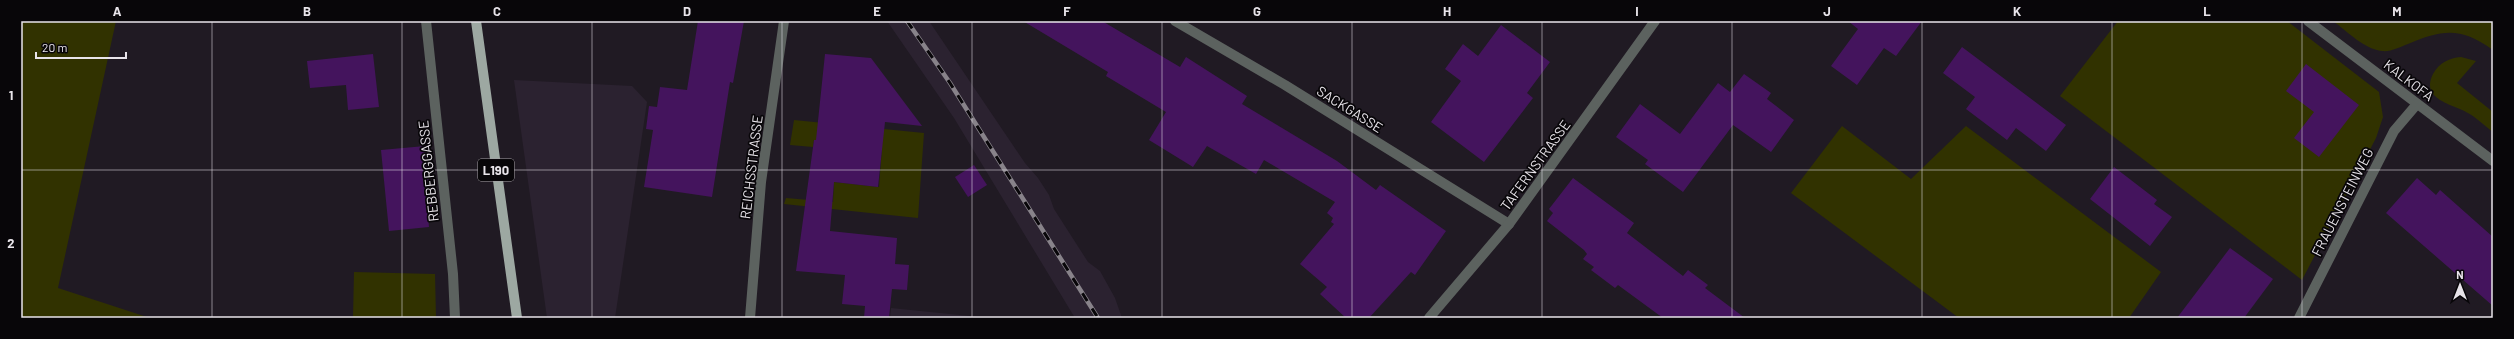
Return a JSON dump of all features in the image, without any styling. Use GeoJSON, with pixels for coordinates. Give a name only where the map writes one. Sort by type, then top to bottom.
{"type":"FeatureCollection","features":[{"type":"Feature","properties":{"kind":"main road","name":"L190"},"geometry":{"type":"LineString","coordinates":[[476,21],[517,318]]}},
{"type":"Feature","properties":{"kind":"street","name":"REBBERGGASSE"},"geometry":{"type":"LineString","coordinates":[[426,21],[453,274],[455,318]]}},
{"type":"Feature","properties":{"kind":"street","name":"REICHSSTRASSE"},"geometry":{"type":"LineString","coordinates":[[750,318],[761,182],[784,21]]}},
{"type":"Feature","properties":{"kind":"street","name":"SACKGASSE"},"geometry":{"type":"LineString","coordinates":[[1175,21],[1280,82],[1509,224]]}},
{"type":"Feature","properties":{"kind":"street","name":"TAFERNSTRASSE"},"geometry":{"type":"LineString","coordinates":[[1429,318],[1509,224],[1655,21]]}},
{"type":"Feature","properties":{"kind":"street","name":"KALKOFA"},"geometry":{"type":"LineString","coordinates":[[2308,21],[2493,161]]}},
{"type":"Feature","properties":{"kind":"street","name":"FRAUENSTEINWEG"},"geometry":{"type":"LineString","coordinates":[[2299,318],[2394,131],[2417,104]]}},
{"type":"Feature","properties":{"kind":"shaded area"},"geometry":{"type":"Polygon","coordinates":[[[21,21],[116,21],[58,288],[150,318],[21,318],[21,21]]]}},
{"type":"Feature","properties":{"kind":"shaded area"},"geometry":{"type":"Polygon","coordinates":[[[887,21],[929,21],[1025,163],[1038,178],[1049,195],[1054,209],[1088,262],[1100,271],[1115,298],[1122,318],[1075,318],[954,118],[887,21]]]}},
{"type":"Feature","properties":{"kind":"shaded area"},"geometry":{"type":"Polygon","coordinates":[[[2118,21],[2287,21],[2379,92],[2383,117],[2376,138],[2302,280],[2060,96],[2118,21]]]}},
{"type":"Feature","properties":{"kind":"shaded area"},"geometry":{"type":"Polygon","coordinates":[[[2333,21],[2493,21],[2493,50],[2471,37],[2461,34],[2442,33],[2420,39],[2389,51],[2375,50],[2363,44],[2333,21]]]}},
{"type":"Feature","properties":{"kind":"shaded area"},"geometry":{"type":"Polygon","coordinates":[[[2461,57],[2476,61],[2457,83],[2493,112],[2493,132],[2471,115],[2440,100],[2431,90],[2430,83],[2435,70],[2448,60],[2461,57]]]}},
{"type":"Feature","properties":{"kind":"shaded area"},"geometry":{"type":"Polygon","coordinates":[[[514,80],[632,86],[647,102],[615,318],[547,318],[514,80]]]}},
{"type":"Feature","properties":{"kind":"shaded area"},"geometry":{"type":"Polygon","coordinates":[[[794,120],[924,133],[918,218],[784,204],[786,198],[833,202],[834,182],[879,187],[882,148],[814,140],[813,147],[790,145],[794,120]]]}},
{"type":"Feature","properties":{"kind":"shaded area"},"geometry":{"type":"Polygon","coordinates":[[[1842,126],[1911,179],[1966,126],[2161,272],[2129,318],[1959,318],[1791,193],[1842,126]]]}},
{"type":"Feature","properties":{"kind":"shaded area"},"geometry":{"type":"Polygon","coordinates":[[[354,272],[435,274],[436,318],[353,318],[354,272]]]}},
{"type":"Feature","properties":{"kind":"shaded area"},"geometry":{"type":"Polygon","coordinates":[[[891,308],[989,318],[890,318],[891,308]]]}},
{"type":"Feature","properties":{"kind":"building"},"geometry":{"type":"Polygon","coordinates":[[[698,21],[744,21],[733,83],[730,82],[712,197],[644,187],[653,130],[646,129],[649,106],[657,107],[660,87],[687,90],[698,21]]]}},
{"type":"Feature","properties":{"kind":"building"},"geometry":{"type":"Polygon","coordinates":[[[1023,21],[1102,21],[1180,67],[1186,57],[1247,96],[1242,104],[1337,161],[1376,190],[1380,185],[1446,231],[1415,275],[1411,272],[1369,318],[1346,318],[1320,294],[1327,287],[1300,264],[1334,224],[1331,222],[1333,218],[1327,213],[1335,202],[1264,160],[1256,174],[1207,146],[1193,167],[1149,140],[1166,112],[1106,76],[1108,72],[1023,21]]]}},
{"type":"Feature","properties":{"kind":"building"},"geometry":{"type":"Polygon","coordinates":[[[1848,21],[1922,21],[1896,56],[1884,48],[1857,85],[1831,66],[1858,29],[1848,21]]]}},
{"type":"Feature","properties":{"kind":"building"},"geometry":{"type":"Polygon","coordinates":[[[1501,25],[1550,62],[1527,93],[1533,98],[1484,162],[1431,122],[1461,81],[1445,69],[1463,44],[1478,56],[1501,25]]]}},
{"type":"Feature","properties":{"kind":"building"},"geometry":{"type":"Polygon","coordinates":[[[1962,47],[2066,125],[2046,151],[2016,128],[2007,140],[1966,109],[1975,97],[1943,73],[1962,47]]]}},
{"type":"Feature","properties":{"kind":"building"},"geometry":{"type":"Polygon","coordinates":[[[373,54],[379,107],[348,110],[346,85],[310,88],[307,61],[373,54]]]}},
{"type":"Feature","properties":{"kind":"building"},"geometry":{"type":"Polygon","coordinates":[[[825,54],[871,58],[922,126],[885,122],[878,187],[834,182],[830,231],[897,238],[895,264],[909,265],[907,290],[892,289],[889,318],[864,318],[865,306],[842,304],[845,275],[796,271],[814,140],[816,140],[825,54]]]}},
{"type":"Feature","properties":{"kind":"building"},"geometry":{"type":"Polygon","coordinates":[[[2306,64],[2359,105],[2319,157],[2294,138],[2314,112],[2286,91],[2306,64]]]}},
{"type":"Feature","properties":{"kind":"building"},"geometry":{"type":"Polygon","coordinates":[[[1744,74],[1771,93],[1767,99],[1794,120],[1771,152],[1733,125],[1683,192],[1645,164],[1648,160],[1616,137],[1640,104],[1680,134],[1718,83],[1730,92],[1744,74]]]}},
{"type":"Feature","properties":{"kind":"building"},"geometry":{"type":"Polygon","coordinates":[[[425,146],[432,206],[427,207],[429,227],[389,231],[381,150],[425,146]]]}},
{"type":"Feature","properties":{"kind":"building"},"geometry":{"type":"Polygon","coordinates":[[[974,165],[987,185],[968,197],[955,177],[974,165]]]}},
{"type":"Feature","properties":{"kind":"building"},"geometry":{"type":"Polygon","coordinates":[[[2114,167],[2157,200],[2154,204],[2172,217],[2150,246],[2090,199],[2114,167]]]}},
{"type":"Feature","properties":{"kind":"building"},"geometry":{"type":"Polygon","coordinates":[[[1573,178],[1634,223],[1627,233],[1683,276],[1688,270],[1708,285],[1705,288],[1745,318],[1663,318],[1618,285],[1615,288],[1591,270],[1594,267],[1583,259],[1587,254],[1584,250],[1547,221],[1553,213],[1549,209],[1573,178]]]}},
{"type":"Feature","properties":{"kind":"building"},"geometry":{"type":"Polygon","coordinates":[[[2417,178],[2436,195],[2440,190],[2493,237],[2493,306],[2386,213],[2417,178]]]}},
{"type":"Feature","properties":{"kind":"building"},"geometry":{"type":"Polygon","coordinates":[[[2230,248],[2273,279],[2244,318],[2177,318],[2230,248]]]}},
{"type":"Feature","properties":{"kind":"railway"},"geometry":{"type":"LineString","coordinates":[[907,21],[950,83],[1098,318]]}}]}
